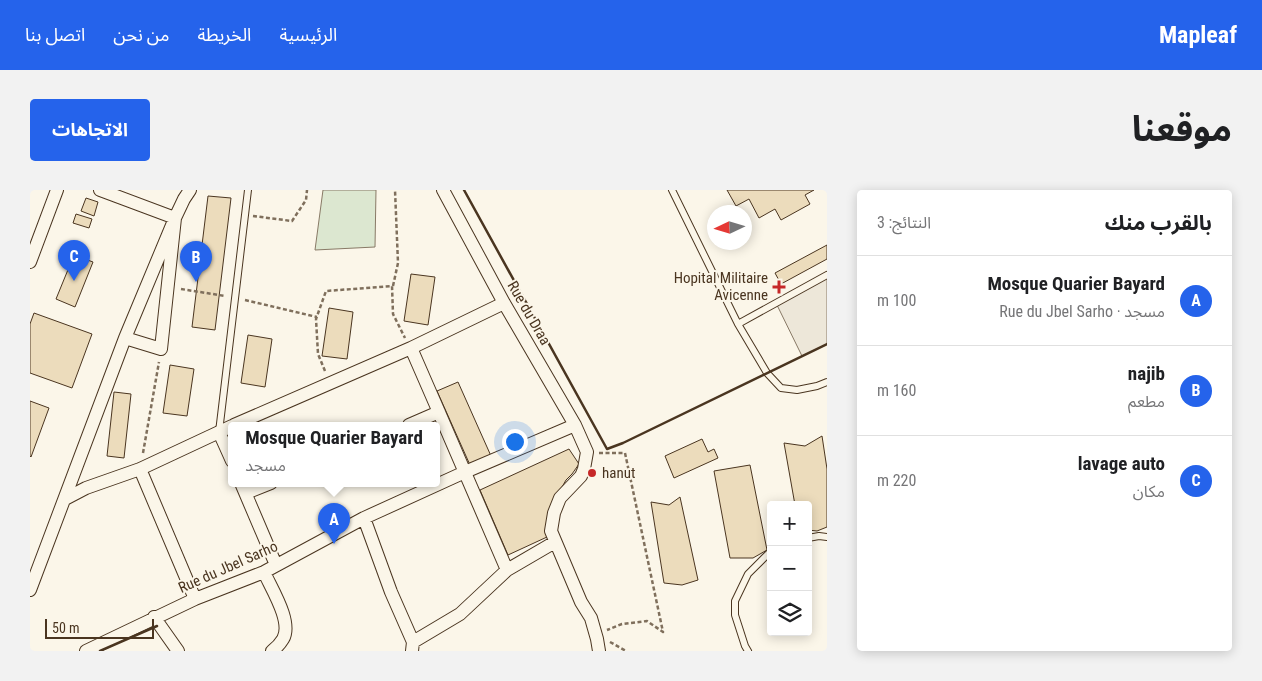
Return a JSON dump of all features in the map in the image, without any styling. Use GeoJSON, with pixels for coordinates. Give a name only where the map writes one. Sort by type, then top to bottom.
{"type":"FeatureCollection","features":[{"type":"Feature","properties":{"kind":"street"},"geometry":{"type":"LineString","coordinates":[[30,262],[57,190]]}},
{"type":"Feature","properties":{"kind":"street"},"geometry":{"type":"LineString","coordinates":[[100,190],[175,218]]}},
{"type":"Feature","properties":{"kind":"street"},"geometry":{"type":"LineString","coordinates":[[30,590],[125,338],[175,218],[190,190]]}},
{"type":"Feature","properties":{"kind":"street","name":"Rue du Draa"},"geometry":{"type":"LineString","coordinates":[[443,190],[504,303],[575,424],[587,452]]}},
{"type":"Feature","properties":{"kind":"street"},"geometry":{"type":"LineString","coordinates":[[125,338],[161,349],[175,218]]}},
{"type":"Feature","properties":{"kind":"street"},"geometry":{"type":"LineString","coordinates":[[242,422],[410,348],[504,303]]}},
{"type":"Feature","properties":{"kind":"street"},"geometry":{"type":"LineString","coordinates":[[410,348],[507,570]]}},
{"type":"Feature","properties":{"kind":"street"},"geometry":{"type":"LineString","coordinates":[[416,422],[439,412]]}},
{"type":"Feature","properties":{"kind":"street","name":"Rue du Jbel Sarho"},"geometry":{"type":"LineString","coordinates":[[440,483],[575,424]]}},
{"type":"Feature","properties":{"kind":"street"},"geometry":{"type":"LineString","coordinates":[[65,499],[86,488],[140,469],[228,428]]}},
{"type":"Feature","properties":{"kind":"street"},"geometry":{"type":"LineString","coordinates":[[219,432],[228,452]]}},
{"type":"Feature","properties":{"kind":"street"},"geometry":{"type":"LineString","coordinates":[[587,452],[581,476],[560,498],[554,513],[551,531],[581,602],[591,618],[599,651]]}},
{"type":"Feature","properties":{"kind":"street"},"geometry":{"type":"LineString","coordinates":[[140,469],[195,599]]}},
{"type":"Feature","properties":{"kind":"street","name":"Rue du Jbel Sarho"},"geometry":{"type":"LineString","coordinates":[[86,651],[154,617],[264,572],[364,518],[432,487]]}},
{"type":"Feature","properties":{"kind":"street"},"geometry":{"type":"LineString","coordinates":[[243,488],[276,565]]}},
{"type":"Feature","properties":{"kind":"street"},"geometry":{"type":"LineString","coordinates":[[364,518],[412,647],[460,614],[507,570],[555,542]]}},
{"type":"Feature","properties":{"kind":"street"},"geometry":{"type":"LineString","coordinates":[[264,572],[285,620],[286,631],[283,638],[272,651]]}},
{"type":"Feature","properties":{"kind":"street"},"geometry":{"type":"LineString","coordinates":[[154,617],[178,651]]}},
{"type":"Feature","properties":{"kind":"lane"},"geometry":{"type":"LineString","coordinates":[[219,432],[248,190]]}},
{"type":"Feature","properties":{"kind":"lane"},"geometry":{"type":"LineString","coordinates":[[672,190],[738,324],[767,373],[781,388],[798,390],[827,382]]}},
{"type":"Feature","properties":{"kind":"lane"},"geometry":{"type":"LineString","coordinates":[[738,324],[827,275]]}},
{"type":"Feature","properties":{"kind":"lane"},"geometry":{"type":"LineString","coordinates":[[812,537],[827,537]]}},
{"type":"Feature","properties":{"kind":"lane"},"geometry":{"type":"LineString","coordinates":[[748,651],[736,614],[735,601],[748,574],[767,555]]}},
{"type":"Feature","properties":{"kind":"path"},"geometry":{"type":"LineString","coordinates":[[245,215],[292,220],[306,200],[307,190]]}},
{"type":"Feature","properties":{"kind":"path"},"geometry":{"type":"LineString","coordinates":[[395,190],[398,263],[392,290],[393,314],[410,348]]}},
{"type":"Feature","properties":{"kind":"path"},"geometry":{"type":"LineString","coordinates":[[330,383],[318,354],[317,317],[326,290],[392,286],[392,290]]}},
{"type":"Feature","properties":{"kind":"path"},"geometry":{"type":"LineString","coordinates":[[168,287],[235,298],[317,317]]}},
{"type":"Feature","properties":{"kind":"path"},"geometry":{"type":"LineString","coordinates":[[140,469],[161,349]]}},
{"type":"Feature","properties":{"kind":"path"},"geometry":{"type":"LineString","coordinates":[[587,452],[625,453],[663,632],[647,621],[622,624],[596,634]]}},
{"type":"Feature","properties":{"kind":"green space"},"geometry":{"type":"Polygon","coordinates":[[[323,190],[376,190],[375,247],[315,250],[323,190]]]}},
{"type":"Feature","properties":{"kind":"shaded area"},"geometry":{"type":"Polygon","coordinates":[[[827,273],[827,344],[802,356],[776,303],[827,273]]]}},
{"type":"Feature","properties":{"kind":"building"},"geometry":{"type":"Polygon","coordinates":[[[727,190],[814,190],[805,195],[810,204],[781,220],[775,209],[759,218],[749,199],[735,205],[727,190]]]}},
{"type":"Feature","properties":{"kind":"building"},"geometry":{"type":"Polygon","coordinates":[[[208,196],[231,198],[215,330],[192,327],[208,196]]]}},
{"type":"Feature","properties":{"kind":"building"},"geometry":{"type":"Polygon","coordinates":[[[86,198],[98,202],[94,216],[81,211],[86,198]]]}},
{"type":"Feature","properties":{"kind":"building"},"geometry":{"type":"Polygon","coordinates":[[[76,214],[92,219],[89,228],[73,223],[76,214]]]}},
{"type":"Feature","properties":{"kind":"building"},"geometry":{"type":"Polygon","coordinates":[[[827,245],[827,259],[781,284],[775,273],[827,245]]]}},
{"type":"Feature","properties":{"kind":"building"},"geometry":{"type":"Polygon","coordinates":[[[74,255],[93,262],[75,307],[56,299],[74,255]]]}},
{"type":"Feature","properties":{"kind":"building"},"geometry":{"type":"Polygon","coordinates":[[[411,274],[435,277],[428,325],[404,321],[411,274]]]}},
{"type":"Feature","properties":{"kind":"building"},"geometry":{"type":"Polygon","coordinates":[[[329,308],[353,312],[347,359],[322,356],[329,308]]]}},
{"type":"Feature","properties":{"kind":"building"},"geometry":{"type":"Polygon","coordinates":[[[34,313],[92,334],[72,388],[30,373],[30,324],[34,313]]]}},
{"type":"Feature","properties":{"kind":"building"},"geometry":{"type":"Polygon","coordinates":[[[248,335],[272,339],[265,387],[241,383],[248,335]]]}},
{"type":"Feature","properties":{"kind":"building"},"geometry":{"type":"Polygon","coordinates":[[[170,365],[194,369],[187,416],[163,413],[170,365]]]}},
{"type":"Feature","properties":{"kind":"building"},"geometry":{"type":"Polygon","coordinates":[[[458,382],[491,456],[470,465],[437,391],[458,382]]]}},
{"type":"Feature","properties":{"kind":"building"},"geometry":{"type":"Polygon","coordinates":[[[114,392],[131,394],[124,458],[107,456],[114,392]]]}},
{"type":"Feature","properties":{"kind":"building"},"geometry":{"type":"Polygon","coordinates":[[[30,401],[49,408],[31,457],[30,456],[30,401]]]}},
{"type":"Feature","properties":{"kind":"building"},"geometry":{"type":"Polygon","coordinates":[[[822,436],[827,469],[827,527],[817,531],[812,530],[812,501],[794,501],[784,443],[805,446],[822,436]]]}},
{"type":"Feature","properties":{"kind":"building"},"geometry":{"type":"Polygon","coordinates":[[[702,439],[708,452],[714,449],[718,458],[674,478],[665,456],[702,439]]]}},
{"type":"Feature","properties":{"kind":"building"},"geometry":{"type":"Polygon","coordinates":[[[569,449],[579,464],[566,480],[549,510],[547,537],[508,555],[480,490],[569,449]]]}},
{"type":"Feature","properties":{"kind":"building"},"geometry":{"type":"Polygon","coordinates":[[[750,465],[767,550],[753,558],[730,558],[714,471],[750,465]]]}},
{"type":"Feature","properties":{"kind":"building"},"geometry":{"type":"Polygon","coordinates":[[[680,497],[698,580],[682,585],[664,583],[651,502],[669,505],[680,497]]]}},
{"type":"Feature","properties":{"kind":"wall"},"geometry":{"type":"LineString","coordinates":[[464,190],[607,449],[827,344]]}},
{"type":"Feature","properties":{"kind":"wall"},"geometry":{"type":"LineString","coordinates":[[100,651],[157,626]]}},
{"type":"Feature","properties":{"kind":"place","name":"lavage auto"},"geometry":{"type":"Point","coordinates":[74,281]}},
{"type":"Feature","properties":{"kind":"place","name":"najib"},"geometry":{"type":"Point","coordinates":[196,282]}},
{"type":"Feature","properties":{"kind":"place","name":"Hopital Militaire Avicenne"},"geometry":{"type":"Point","coordinates":[779,287]}},
{"type":"Feature","properties":{"kind":"place","name":"hanut"},"geometry":{"type":"Point","coordinates":[592,473]}},
{"type":"Feature","properties":{"kind":"place","name":"Mosque Quarier Bayard"},"geometry":{"type":"Point","coordinates":[334,544]}}]}
